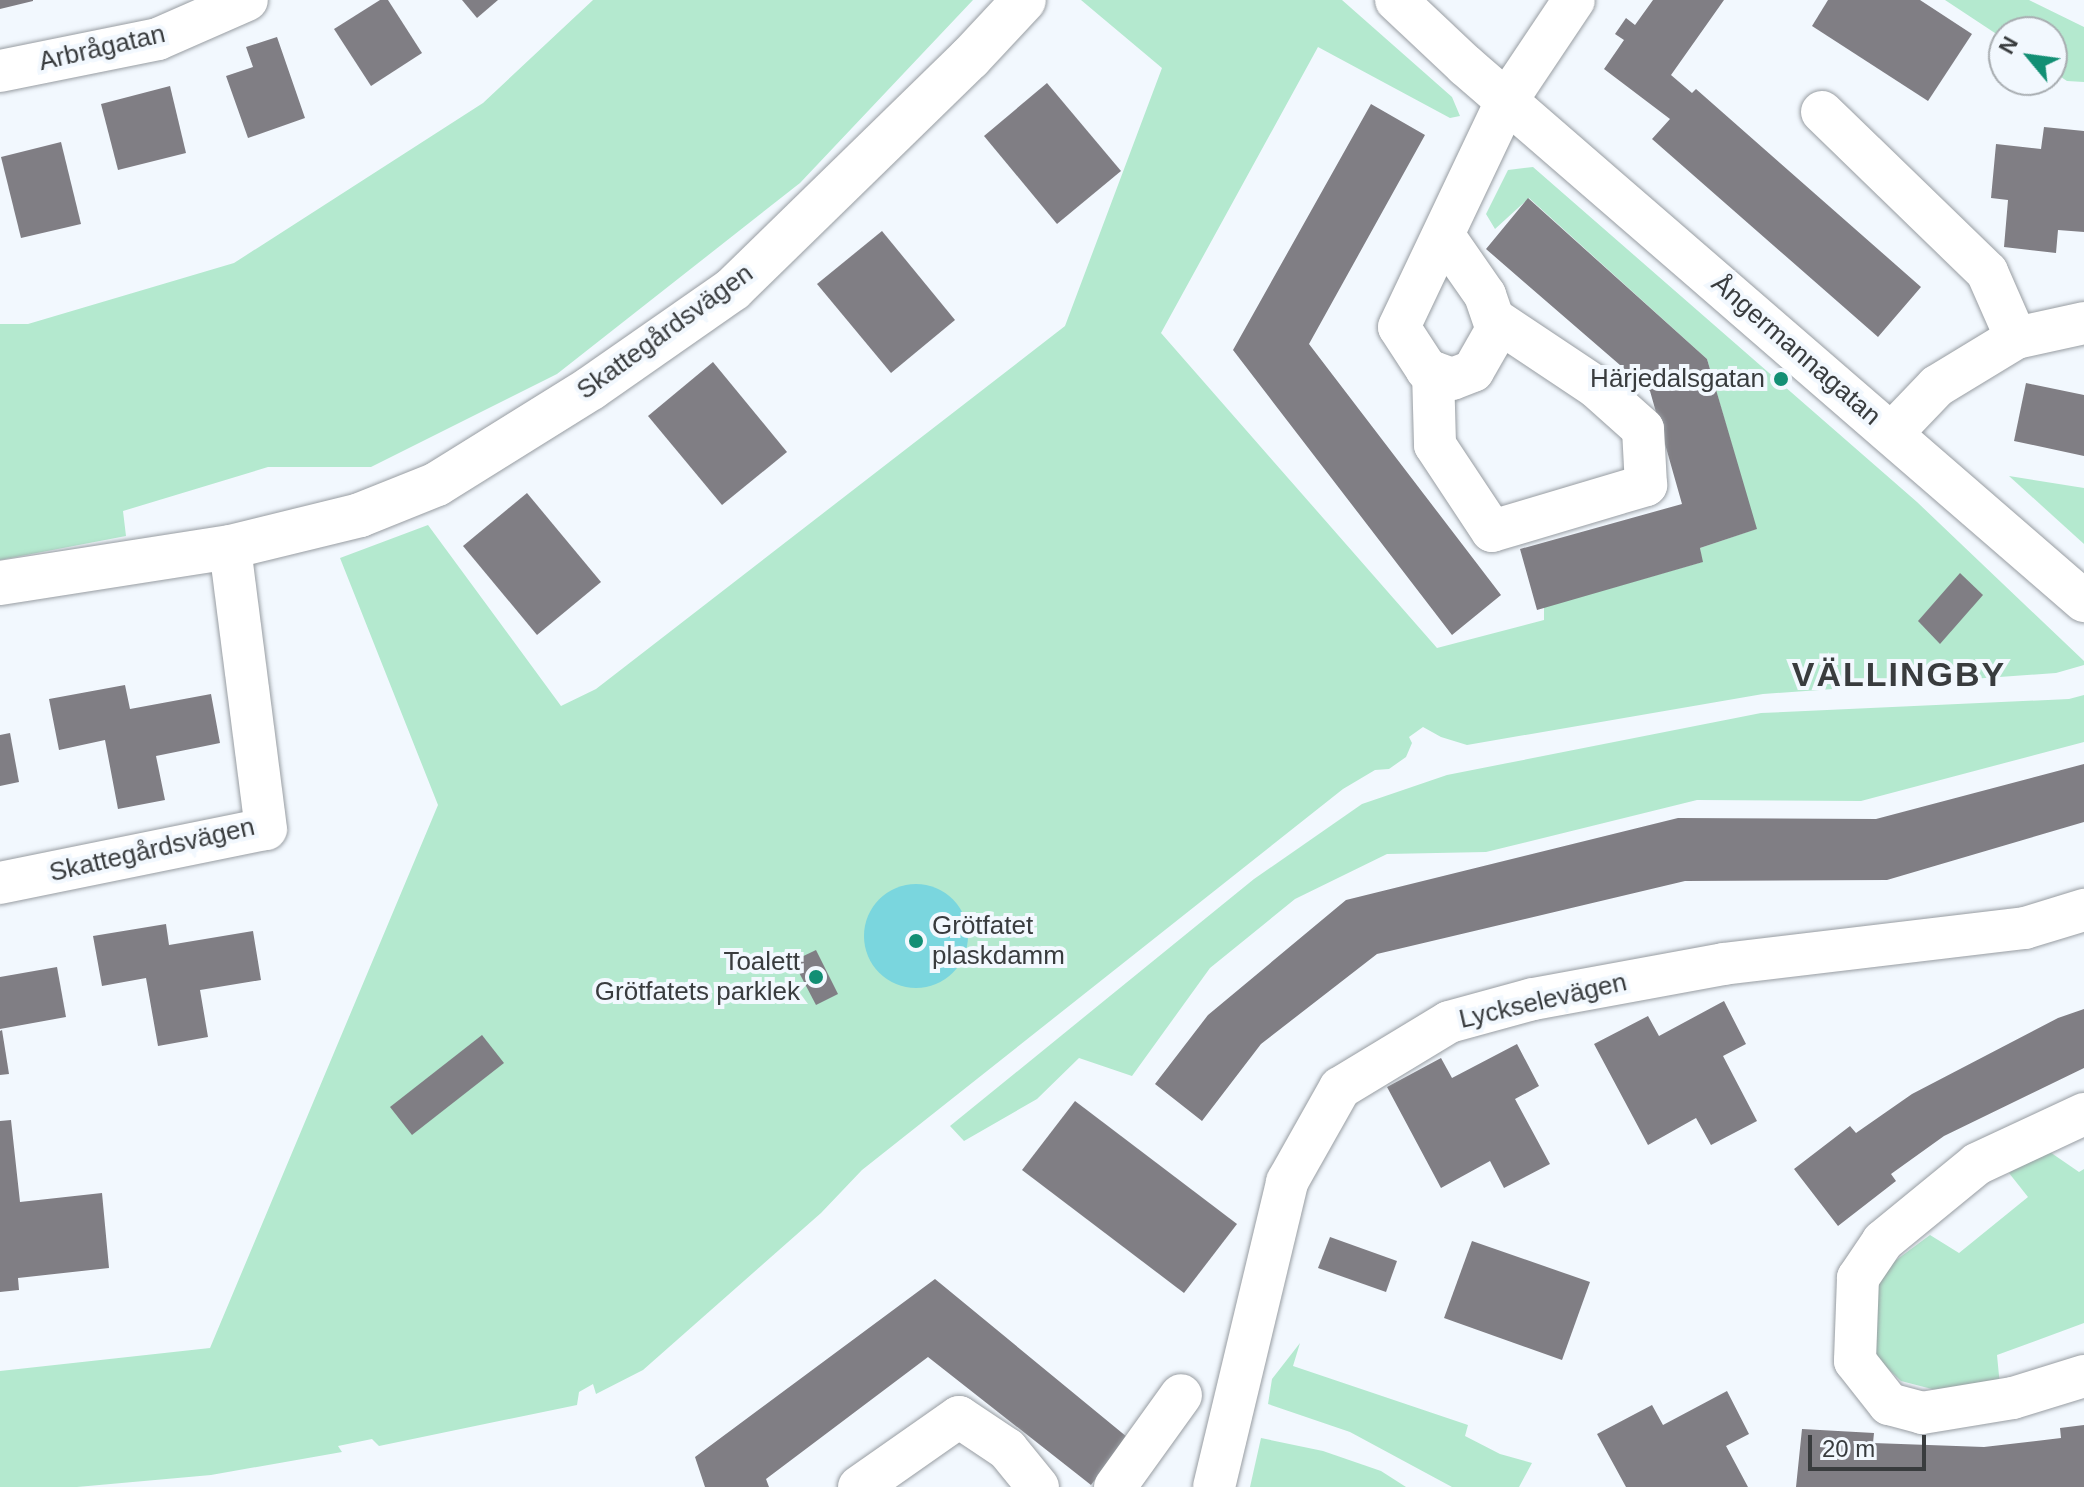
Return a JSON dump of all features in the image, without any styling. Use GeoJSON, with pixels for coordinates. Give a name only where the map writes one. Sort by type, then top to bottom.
{"type":"FeatureCollection","features":[{"type":"Feature","properties":{"kind":"street","name":"Arbrågatan"},"geometry":{"type":"LineString","coordinates":[[0,71],[158,39],[247,0]]}},
{"type":"Feature","properties":{"kind":"street","name":"Skattegårdsvägen"},"geometry":{"type":"LineString","coordinates":[[0,583],[230,547],[360,515],[437,484],[591,388],[733,289],[970,58],[1024,0]]}},
{"type":"Feature","properties":{"kind":"street","name":"Ångermannagatan"},"geometry":{"type":"LineString","coordinates":[[1396,0],[2084,601]]}},
{"type":"Feature","properties":{"kind":"street"},"geometry":{"type":"LineString","coordinates":[[1444,236],[1485,295],[1497,329],[1473,371],[1452,379],[1427,370],[1399,327],[1507,100],[1574,0]]}},
{"type":"Feature","properties":{"kind":"street"},"geometry":{"type":"LineString","coordinates":[[1822,112],[1987,272],[2016,338]]}},
{"type":"Feature","properties":{"kind":"street"},"geometry":{"type":"LineString","coordinates":[[1433,372],[1435,445],[1492,531],[1646,485],[1643,429],[1596,387],[1494,319]]}},
{"type":"Feature","properties":{"kind":"street"},"geometry":{"type":"LineString","coordinates":[[1892,433],[1937,386],[2016,338],[2084,323]]}},
{"type":"Feature","properties":{"kind":"street","name":"Skattegårdsvägen"},"geometry":{"type":"LineString","coordinates":[[0,883],[266,829],[230,547]]}},
{"type":"Feature","properties":{"kind":"street","name":"Lyckselevägen"},"geometry":{"type":"LineString","coordinates":[[1214,1487],[1287,1182],[1340,1088],[1449,1022],[1533,999],[1723,964],[2025,928],[2084,910]]}},
{"type":"Feature","properties":{"kind":"street"},"geometry":{"type":"LineString","coordinates":[[2084,1114],[1977,1164],[1883,1241],[1858,1278],[1855,1361],[1889,1404],[1922,1413],[2013,1398],[2084,1376]]}},
{"type":"Feature","properties":{"kind":"street"},"geometry":{"type":"LineString","coordinates":[[1115,1487],[1181,1395]]}},
{"type":"Feature","properties":{"kind":"street"},"geometry":{"type":"LineString","coordinates":[[859,1487],[959,1417],[1007,1449],[1038,1487]]}},
{"type":"Feature","properties":{"kind":"green space"},"geometry":{"type":"Polygon","coordinates":[[[593,0],[973,0],[800,183],[557,374],[371,467],[268,467],[123,511],[126,536],[0,560],[0,324],[28,324],[234,263],[483,103],[593,0]]]}},
{"type":"Feature","properties":{"kind":"green space"},"geometry":{"type":"Polygon","coordinates":[[[1081,0],[1342,0],[1452,97],[1460,116],[1450,118],[1318,47],[1161,333],[1437,648],[1544,620],[1544,607],[1702,562],[1700,548],[1756,529],[1707,359],[1529,198],[1495,229],[1486,214],[1508,170],[1533,167],[1917,502],[2084,661],[2084,665],[2056,673],[1763,694],[1467,745],[1441,737],[1423,727],[1409,737],[1412,743],[1406,757],[1389,769],[1375,770],[1343,789],[862,1170],[821,1213],[643,1370],[596,1394],[593,1384],[579,1392],[577,1405],[379,1446],[372,1439],[338,1446],[342,1452],[211,1475],[77,1487],[0,1487],[0,1371],[210,1348],[438,805],[340,558],[428,525],[561,706],[596,689],[1065,326],[1162,68],[1081,0]]]}},
{"type":"Feature","properties":{"kind":"green space"},"geometry":{"type":"Polygon","coordinates":[[[1945,0],[2029,0],[2062,16],[1988,16],[1988,28],[1945,0]]]}},
{"type":"Feature","properties":{"kind":"green space"},"geometry":{"type":"Polygon","coordinates":[[[2068,19],[2084,27],[2084,82],[2068,81],[2068,19]]]}},
{"type":"Feature","properties":{"kind":"green space"},"geometry":{"type":"Polygon","coordinates":[[[2009,476],[2084,488],[2084,544],[2009,476]]]}},
{"type":"Feature","properties":{"kind":"green space"},"geometry":{"type":"Polygon","coordinates":[[[2084,695],[2084,742],[1861,801],[1697,800],[1486,852],[1387,854],[1295,899],[1210,968],[1132,1076],[1079,1058],[1037,1099],[964,1141],[950,1126],[1254,879],[1362,804],[1447,775],[1761,713],[2069,699],[2084,695]]]}},
{"type":"Feature","properties":{"kind":"green space"},"geometry":{"type":"Polygon","coordinates":[[[2047,1150],[2079,1172],[2084,1169],[2084,1323],[1997,1355],[2000,1386],[1955,1395],[1901,1381],[1877,1358],[1869,1312],[1876,1275],[1930,1235],[1959,1253],[2028,1197],[2009,1173],[2047,1150]]]}},
{"type":"Feature","properties":{"kind":"green space"},"geometry":{"type":"Polygon","coordinates":[[[1300,1343],[1293,1366],[1468,1425],[1465,1436],[1500,1454],[1532,1463],[1519,1487],[1452,1487],[1350,1432],[1268,1404],[1272,1379],[1300,1343]]]}},
{"type":"Feature","properties":{"kind":"green space"},"geometry":{"type":"Polygon","coordinates":[[[1261,1438],[1323,1451],[1381,1471],[1406,1487],[1250,1487],[1261,1438]]]}},
{"type":"Feature","properties":{"kind":"water","name":"Grötfatet plaskdamm"},"geometry":{"type":"Polygon","coordinates":[[[916,884],[936,888],[959,907],[968,936],[964,956],[945,979],[916,988],[896,984],[873,965],[864,936],[868,916],[887,893],[916,884]]]}},
{"type":"Feature","properties":{"kind":"building"},"geometry":{"type":"Polygon","coordinates":[[[0,0],[33,0],[33,1],[0,9],[0,0]]]}},
{"type":"Feature","properties":{"kind":"building"},"geometry":{"type":"Polygon","coordinates":[[[380,0],[388,0],[422,53],[371,86],[334,29],[380,0]]]}},
{"type":"Feature","properties":{"kind":"building"},"geometry":{"type":"Polygon","coordinates":[[[462,0],[498,0],[477,18],[462,0]]]}},
{"type":"Feature","properties":{"kind":"building"},"geometry":{"type":"Polygon","coordinates":[[[1653,0],[1724,0],[1671,75],[1692,93],[1696,89],[1921,287],[1878,337],[1652,139],[1670,119],[1604,69],[1624,40],[1615,34],[1626,18],[1635,25],[1653,0]]]}},
{"type":"Feature","properties":{"kind":"building"},"geometry":{"type":"Polygon","coordinates":[[[1828,0],[1920,0],[1972,34],[1928,101],[1812,26],[1828,0]]]}},
{"type":"Feature","properties":{"kind":"building"},"geometry":{"type":"Polygon","coordinates":[[[277,37],[305,118],[248,138],[226,76],[253,67],[246,47],[277,37]]]}},
{"type":"Feature","properties":{"kind":"building"},"geometry":{"type":"Polygon","coordinates":[[[1047,83],[1121,171],[1057,224],[984,136],[1047,83]]]}},
{"type":"Feature","properties":{"kind":"building"},"geometry":{"type":"Polygon","coordinates":[[[170,86],[186,153],[118,170],[101,104],[170,86]]]}},
{"type":"Feature","properties":{"kind":"building"},"geometry":{"type":"Polygon","coordinates":[[[1371,104],[1425,135],[1309,344],[1501,595],[1452,635],[1233,350],[1371,104]]]}},
{"type":"Feature","properties":{"kind":"building"},"geometry":{"type":"Polygon","coordinates":[[[2044,127],[2084,131],[2084,232],[2058,230],[2056,253],[2004,247],[2008,200],[1991,198],[1996,144],[2041,149],[2044,127]]]}},
{"type":"Feature","properties":{"kind":"building"},"geometry":{"type":"Polygon","coordinates":[[[61,142],[81,224],[21,238],[1,157],[61,142]]]}},
{"type":"Feature","properties":{"kind":"building"},"geometry":{"type":"Polygon","coordinates":[[[1528,198],[1707,359],[1757,529],[1700,548],[1703,562],[1537,610],[1520,549],[1682,504],[1650,391],[1486,249],[1528,198]]]}},
{"type":"Feature","properties":{"kind":"building"},"geometry":{"type":"Polygon","coordinates":[[[882,231],[955,320],[891,373],[817,284],[882,231]]]}},
{"type":"Feature","properties":{"kind":"building"},"geometry":{"type":"Polygon","coordinates":[[[713,362],[787,452],[722,505],[648,416],[713,362]]]}},
{"type":"Feature","properties":{"kind":"building"},"geometry":{"type":"Polygon","coordinates":[[[2026,383],[2084,395],[2084,456],[2014,441],[2026,383]]]}},
{"type":"Feature","properties":{"kind":"building"},"geometry":{"type":"Polygon","coordinates":[[[527,493],[601,582],[537,635],[463,546],[527,493]]]}},
{"type":"Feature","properties":{"kind":"building"},"geometry":{"type":"Polygon","coordinates":[[[1960,573],[1983,595],[1940,644],[1918,621],[1960,573]]]}},
{"type":"Feature","properties":{"kind":"building"},"geometry":{"type":"Polygon","coordinates":[[[125,685],[130,709],[211,694],[220,743],[156,756],[165,800],[118,809],[105,740],[59,750],[49,699],[125,685]]]}},
{"type":"Feature","properties":{"kind":"building"},"geometry":{"type":"Polygon","coordinates":[[[10,733],[19,782],[0,786],[0,735],[10,733]]]}},
{"type":"Feature","properties":{"kind":"building"},"geometry":{"type":"Polygon","coordinates":[[[2084,764],[2084,822],[1887,880],[1685,881],[1377,954],[1261,1044],[1202,1121],[1155,1084],[1208,1015],[1346,900],[1678,818],[1876,819],[2084,764]]]}},
{"type":"Feature","properties":{"kind":"building"},"geometry":{"type":"Polygon","coordinates":[[[166,924],[169,945],[253,931],[261,980],[200,990],[208,1037],[158,1046],[146,978],[102,986],[93,936],[166,924]]]}},
{"type":"Feature","properties":{"kind":"building","name":"Toalett Grötfatets parklek"},"geometry":{"type":"Polygon","coordinates":[[[816,950],[838,994],[816,1005],[793,961],[816,950]]]}},
{"type":"Feature","properties":{"kind":"building"},"geometry":{"type":"Polygon","coordinates":[[[57,967],[66,1017],[0,1029],[0,977],[57,967]]]}},
{"type":"Feature","properties":{"kind":"building"},"geometry":{"type":"Polygon","coordinates":[[[1724,1001],[1746,1044],[1723,1056],[1757,1121],[1711,1145],[1696,1118],[1648,1145],[1594,1044],[1648,1016],[1659,1036],[1724,1001]]]}},
{"type":"Feature","properties":{"kind":"building"},"geometry":{"type":"Polygon","coordinates":[[[2084,1009],[2084,1068],[1944,1136],[1891,1174],[1896,1181],[1838,1226],[1794,1169],[1850,1126],[1856,1133],[1912,1094],[2058,1018],[2084,1009]]]}},
{"type":"Feature","properties":{"kind":"building"},"geometry":{"type":"Polygon","coordinates":[[[0,1031],[9,1074],[0,1075],[0,1031]]]}},
{"type":"Feature","properties":{"kind":"building"},"geometry":{"type":"Polygon","coordinates":[[[482,1035],[504,1063],[412,1135],[390,1107],[482,1035]]]}},
{"type":"Feature","properties":{"kind":"building"},"geometry":{"type":"Polygon","coordinates":[[[1517,1044],[1539,1086],[1515,1099],[1550,1164],[1504,1188],[1490,1161],[1441,1188],[1387,1087],[1441,1058],[1452,1078],[1517,1044]]]}},
{"type":"Feature","properties":{"kind":"building"},"geometry":{"type":"Polygon","coordinates":[[[1075,1101],[1237,1224],[1184,1293],[1022,1170],[1075,1101]]]}},
{"type":"Feature","properties":{"kind":"building"},"geometry":{"type":"Polygon","coordinates":[[[11,1120],[20,1202],[102,1193],[109,1268],[18,1278],[19,1290],[0,1292],[0,1121],[11,1120]]]}},
{"type":"Feature","properties":{"kind":"building"},"geometry":{"type":"Polygon","coordinates":[[[1330,1237],[1397,1261],[1386,1292],[1318,1268],[1330,1237]]]}},
{"type":"Feature","properties":{"kind":"building"},"geometry":{"type":"Polygon","coordinates":[[[1472,1241],[1590,1282],[1562,1360],[1444,1318],[1472,1241]]]}},
{"type":"Feature","properties":{"kind":"building"},"geometry":{"type":"Polygon","coordinates":[[[935,1279],[1127,1437],[1091,1485],[928,1357],[766,1479],[769,1487],[705,1487],[695,1457],[935,1279]]]}},
{"type":"Feature","properties":{"kind":"building"},"geometry":{"type":"Polygon","coordinates":[[[1727,1391],[1749,1434],[1726,1446],[1748,1487],[1626,1487],[1597,1434],[1652,1405],[1663,1425],[1727,1391]]]}},
{"type":"Feature","properties":{"kind":"building"},"geometry":{"type":"Polygon","coordinates":[[[2084,1425],[2084,1487],[1796,1487],[1802,1429],[1874,1433],[1873,1443],[1984,1447],[2061,1438],[2060,1428],[2084,1425]]]}},
{"type":"Feature","properties":{"kind":"place","name":"Härjedalsgatan"},"geometry":{"type":"Point","coordinates":[1781,379]}},
{"type":"Feature","properties":{"kind":"place","name":"Grötfatet plaskdamm"},"geometry":{"type":"Point","coordinates":[916,941]}},
{"type":"Feature","properties":{"kind":"place","name":"Toalett Grötfatets parklek"},"geometry":{"type":"Point","coordinates":[816,977]}},
{"type":"Feature","properties":{"kind":"district","name":"VÄLLINGBY"},"geometry":{"type":"Point","coordinates":[1899,675]}}]}
